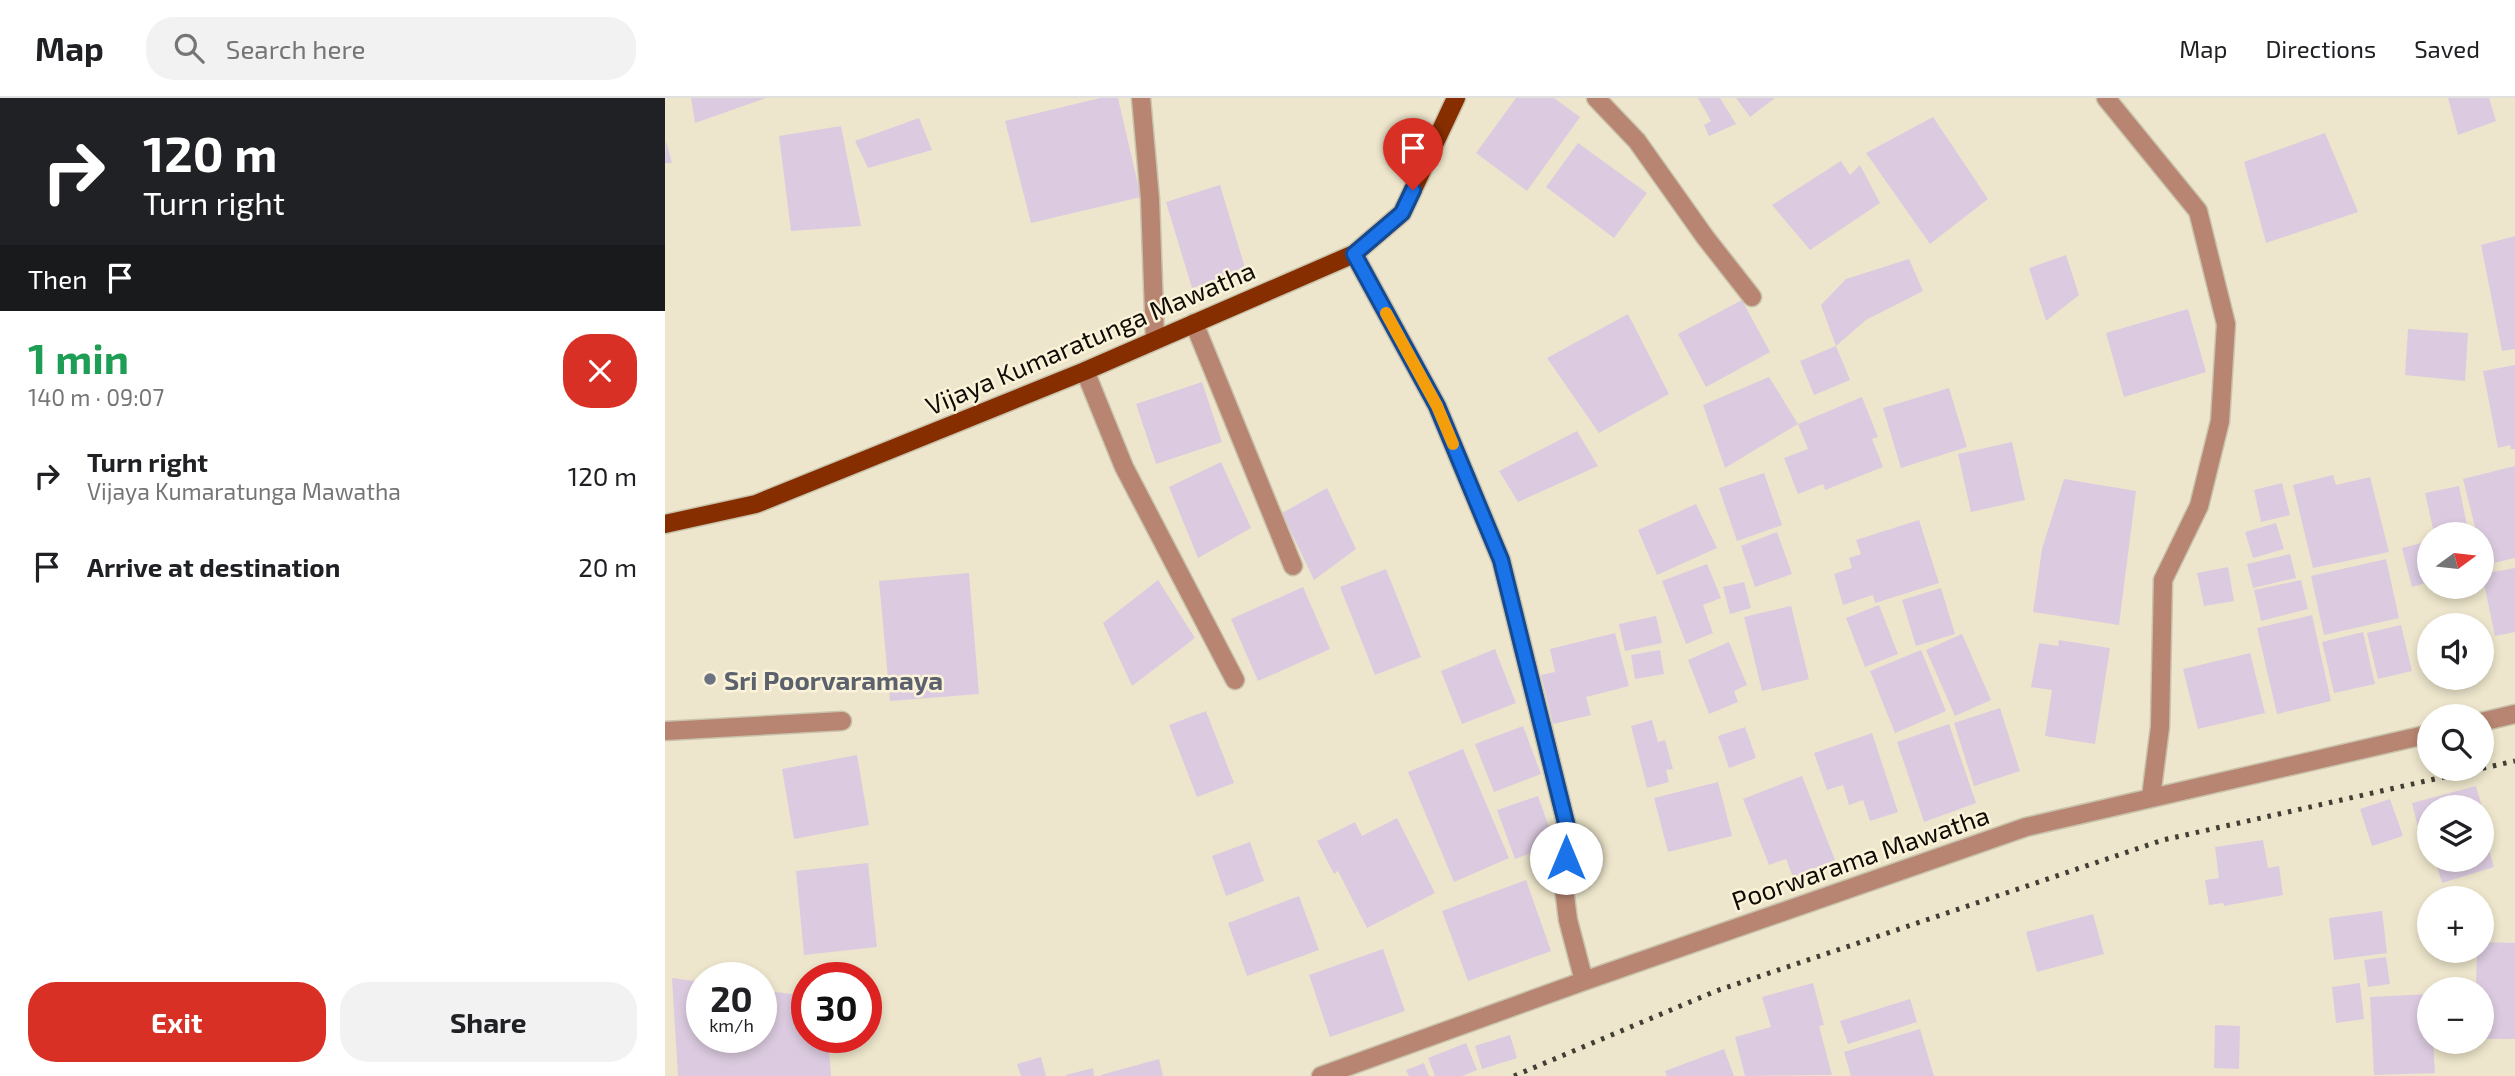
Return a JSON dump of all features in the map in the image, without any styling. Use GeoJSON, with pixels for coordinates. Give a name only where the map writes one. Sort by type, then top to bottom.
{"type":"FeatureCollection","features":[{"type":"Feature","properties":{"kind":"main road","name":"Vijaya Kumaratunga Mawatha"},"geometry":{"type":"LineString","coordinates":[[665,524],[756,504],[1085,371],[1354,254],[1402,213],[1456,98]]}},
{"type":"Feature","properties":{"kind":"street"},"geometry":{"type":"LineString","coordinates":[[1141,98],[1150,199],[1155,340]]}},
{"type":"Feature","properties":{"kind":"street"},"geometry":{"type":"LineString","coordinates":[[1596,98],[1637,141],[1752,298]]}},
{"type":"Feature","properties":{"kind":"street"},"geometry":{"type":"LineString","coordinates":[[2106,98],[2199,211],[2225,324],[2220,421],[2199,506],[2163,580],[2160,727],[2151,797]]}},
{"type":"Feature","properties":{"kind":"street"},"geometry":{"type":"LineString","coordinates":[[1354,254],[1437,406],[1501,560],[1569,835],[1563,880],[1568,920],[1584,981]]}},
{"type":"Feature","properties":{"kind":"street"},"geometry":{"type":"LineString","coordinates":[[1194,323],[1293,566]]}},
{"type":"Feature","properties":{"kind":"street"},"geometry":{"type":"LineString","coordinates":[[1085,371],[1124,467],[1235,680]]}},
{"type":"Feature","properties":{"kind":"street"},"geometry":{"type":"LineString","coordinates":[[2494,719],[2515,715]]}},
{"type":"Feature","properties":{"kind":"street"},"geometry":{"type":"LineString","coordinates":[[665,731],[842,722]]}},
{"type":"Feature","properties":{"kind":"street","name":"Poorwarama Mawatha"},"geometry":{"type":"LineString","coordinates":[[1321,1076],[2026,827],[2417,737]]}},
{"type":"Feature","properties":{"kind":"building"},"geometry":{"type":"Polygon","coordinates":[[[691,98],[766,98],[695,123],[691,98]]]}},
{"type":"Feature","properties":{"kind":"building"},"geometry":{"type":"Polygon","coordinates":[[[1100,98],[1118,98],[1141,197],[1031,223],[1005,121],[1100,98]]]}},
{"type":"Feature","properties":{"kind":"building"},"geometry":{"type":"Polygon","coordinates":[[[1516,98],[1554,98],[1580,117],[1527,191],[1476,153],[1516,98]]]}},
{"type":"Feature","properties":{"kind":"building"},"geometry":{"type":"Polygon","coordinates":[[[1698,98],[1720,98],[1736,124],[1709,136],[1704,125],[1711,121],[1698,98]]]}},
{"type":"Feature","properties":{"kind":"building"},"geometry":{"type":"Polygon","coordinates":[[[1736,98],[1775,98],[1750,117],[1736,98]]]}},
{"type":"Feature","properties":{"kind":"building"},"geometry":{"type":"Polygon","coordinates":[[[2448,98],[2489,98],[2496,121],[2458,135],[2448,98]]]}},
{"type":"Feature","properties":{"kind":"building"},"geometry":{"type":"Polygon","coordinates":[[[1933,117],[1988,199],[1930,244],[1866,153],[1933,117]]]}},
{"type":"Feature","properties":{"kind":"building"},"geometry":{"type":"Polygon","coordinates":[[[919,118],[932,150],[868,168],[855,141],[919,118]]]}},
{"type":"Feature","properties":{"kind":"building"},"geometry":{"type":"Polygon","coordinates":[[[841,126],[861,226],[791,231],[779,136],[841,126]]]}},
{"type":"Feature","properties":{"kind":"building"},"geometry":{"type":"Polygon","coordinates":[[[2325,133],[2358,212],[2266,243],[2244,162],[2325,133]]]}},
{"type":"Feature","properties":{"kind":"building"},"geometry":{"type":"Polygon","coordinates":[[[666,141],[672,163],[665,163],[666,141]]]}},
{"type":"Feature","properties":{"kind":"building"},"geometry":{"type":"Polygon","coordinates":[[[1578,143],[1647,193],[1614,238],[1546,187],[1578,143]]]}},
{"type":"Feature","properties":{"kind":"building"},"geometry":{"type":"Polygon","coordinates":[[[1841,161],[1850,175],[1860,165],[1880,203],[1810,250],[1772,205],[1841,161]]]}},
{"type":"Feature","properties":{"kind":"building"},"geometry":{"type":"Polygon","coordinates":[[[1220,185],[1246,271],[1192,288],[1166,202],[1220,185]]]}},
{"type":"Feature","properties":{"kind":"building"},"geometry":{"type":"Polygon","coordinates":[[[2515,236],[2515,349],[2502,351],[2481,245],[2515,236]]]}},
{"type":"Feature","properties":{"kind":"building"},"geometry":{"type":"Polygon","coordinates":[[[2066,255],[2079,295],[2046,321],[2029,268],[2066,255]]]}},
{"type":"Feature","properties":{"kind":"building"},"geometry":{"type":"Polygon","coordinates":[[[1909,259],[1923,291],[1866,320],[1836,346],[1821,305],[1846,279],[1909,259]]]}},
{"type":"Feature","properties":{"kind":"building"},"geometry":{"type":"Polygon","coordinates":[[[1742,300],[1770,352],[1706,387],[1678,334],[1742,300]]]}},
{"type":"Feature","properties":{"kind":"building"},"geometry":{"type":"Polygon","coordinates":[[[2188,309],[2206,372],[2124,397],[2106,333],[2188,309]]]}},
{"type":"Feature","properties":{"kind":"building"},"geometry":{"type":"Polygon","coordinates":[[[1628,314],[1669,394],[1599,433],[1547,358],[1628,314]]]}},
{"type":"Feature","properties":{"kind":"building"},"geometry":{"type":"Polygon","coordinates":[[[2408,329],[2468,333],[2465,381],[2405,375],[2408,329]]]}},
{"type":"Feature","properties":{"kind":"building"},"geometry":{"type":"Polygon","coordinates":[[[1836,346],[1850,380],[1814,395],[1800,361],[1836,346]]]}},
{"type":"Feature","properties":{"kind":"building"},"geometry":{"type":"Polygon","coordinates":[[[2515,365],[2515,449],[2511,449],[2510,445],[2498,448],[2483,371],[2515,365]]]}},
{"type":"Feature","properties":{"kind":"building"},"geometry":{"type":"Polygon","coordinates":[[[1769,377],[1798,424],[1725,468],[1703,405],[1769,377]]]}},
{"type":"Feature","properties":{"kind":"building"},"geometry":{"type":"Polygon","coordinates":[[[1202,382],[1222,442],[1156,464],[1136,404],[1202,382]]]}},
{"type":"Feature","properties":{"kind":"building"},"geometry":{"type":"Polygon","coordinates":[[[1949,388],[1967,447],[1901,468],[1883,408],[1949,388]]]}},
{"type":"Feature","properties":{"kind":"building"},"geometry":{"type":"Polygon","coordinates":[[[1862,397],[1878,437],[1872,439],[1883,467],[1825,490],[1823,484],[1798,494],[1784,458],[1808,449],[1798,424],[1862,397]]]}},
{"type":"Feature","properties":{"kind":"building"},"geometry":{"type":"Polygon","coordinates":[[[1577,431],[1598,466],[1518,502],[1499,471],[1577,431]]]}},
{"type":"Feature","properties":{"kind":"building"},"geometry":{"type":"Polygon","coordinates":[[[2012,442],[2025,500],[1971,512],[1958,454],[2012,442]]]}},
{"type":"Feature","properties":{"kind":"building"},"geometry":{"type":"Polygon","coordinates":[[[1221,462],[1251,528],[1198,558],[1169,487],[1221,462]]]}},
{"type":"Feature","properties":{"kind":"building"},"geometry":{"type":"Polygon","coordinates":[[[2515,466],[2515,558],[2494,563],[2494,522],[2474,522],[2463,479],[2515,466]]]}},
{"type":"Feature","properties":{"kind":"building"},"geometry":{"type":"Polygon","coordinates":[[[1764,473],[1782,525],[1737,541],[1719,488],[1764,473]]]}},
{"type":"Feature","properties":{"kind":"building"},"geometry":{"type":"Polygon","coordinates":[[[2333,475],[2336,485],[2370,477],[2389,552],[2313,568],[2293,485],[2333,475]]]}},
{"type":"Feature","properties":{"kind":"building"},"geometry":{"type":"Polygon","coordinates":[[[2064,479],[2136,491],[2119,625],[2033,612],[2042,549],[2064,479]]]}},
{"type":"Feature","properties":{"kind":"building"},"geometry":{"type":"Polygon","coordinates":[[[2282,483],[2290,515],[2261,522],[2254,490],[2282,483]]]}},
{"type":"Feature","properties":{"kind":"building"},"geometry":{"type":"Polygon","coordinates":[[[2459,486],[2466,522],[2432,522],[2425,493],[2459,486]]]}},
{"type":"Feature","properties":{"kind":"building"},"geometry":{"type":"Polygon","coordinates":[[[1327,488],[1356,549],[1314,580],[1282,513],[1327,488]]]}},
{"type":"Feature","properties":{"kind":"building"},"geometry":{"type":"Polygon","coordinates":[[[1696,504],[1717,548],[1657,575],[1638,530],[1696,504]]]}},
{"type":"Feature","properties":{"kind":"building"},"geometry":{"type":"Polygon","coordinates":[[[1919,520],[1939,583],[1875,603],[1873,595],[1843,605],[1834,574],[1852,568],[1849,558],[1861,554],[1856,540],[1919,520]]]}},
{"type":"Feature","properties":{"kind":"building"},"geometry":{"type":"Polygon","coordinates":[[[2276,523],[2284,549],[2253,558],[2245,532],[2276,523]]]}},
{"type":"Feature","properties":{"kind":"building"},"geometry":{"type":"Polygon","coordinates":[[[1777,532],[1792,574],[1755,587],[1741,546],[1777,532]]]}},
{"type":"Feature","properties":{"kind":"building"},"geometry":{"type":"Polygon","coordinates":[[[2417,544],[2417,586],[2412,587],[2402,548],[2417,544]]]}},
{"type":"Feature","properties":{"kind":"building"},"geometry":{"type":"Polygon","coordinates":[[[2290,554],[2296,578],[2253,588],[2247,564],[2290,554]]]}},
{"type":"Feature","properties":{"kind":"building"},"geometry":{"type":"Polygon","coordinates":[[[2386,559],[2399,618],[2324,635],[2311,576],[2386,559]]]}},
{"type":"Feature","properties":{"kind":"building"},"geometry":{"type":"Polygon","coordinates":[[[1707,564],[1721,598],[1703,605],[1713,633],[1686,644],[1662,581],[1707,564]]]}},
{"type":"Feature","properties":{"kind":"building"},"geometry":{"type":"Polygon","coordinates":[[[2228,567],[2234,601],[2204,606],[2197,573],[2228,567]]]}},
{"type":"Feature","properties":{"kind":"building"},"geometry":{"type":"Polygon","coordinates":[[[2515,568],[2515,632],[2495,636],[2494,613],[2490,613],[2487,599],[2494,599],[2494,572],[2515,568]]]}},
{"type":"Feature","properties":{"kind":"building"},"geometry":{"type":"Polygon","coordinates":[[[1386,569],[1421,657],[1375,675],[1340,587],[1386,569]]]}},
{"type":"Feature","properties":{"kind":"building"},"geometry":{"type":"Polygon","coordinates":[[[969,573],[979,694],[890,701],[879,581],[969,573]]]}},
{"type":"Feature","properties":{"kind":"building"},"geometry":{"type":"Polygon","coordinates":[[[1158,580],[1195,638],[1132,686],[1103,623],[1158,580]]]}},
{"type":"Feature","properties":{"kind":"building"},"geometry":{"type":"Polygon","coordinates":[[[2301,580],[2308,609],[2261,621],[2254,590],[2301,580]]]}},
{"type":"Feature","properties":{"kind":"building"},"geometry":{"type":"Polygon","coordinates":[[[1744,582],[1751,608],[1730,614],[1723,587],[1744,582]]]}},
{"type":"Feature","properties":{"kind":"building"},"geometry":{"type":"Polygon","coordinates":[[[1303,587],[1330,649],[1258,681],[1231,619],[1303,587]]]}},
{"type":"Feature","properties":{"kind":"building"},"geometry":{"type":"Polygon","coordinates":[[[1941,588],[1955,634],[1916,646],[1902,600],[1941,588]]]}},
{"type":"Feature","properties":{"kind":"building"},"geometry":{"type":"Polygon","coordinates":[[[1879,605],[1898,654],[1865,667],[1846,618],[1879,605]]]}},
{"type":"Feature","properties":{"kind":"building"},"geometry":{"type":"Polygon","coordinates":[[[1791,606],[1809,679],[1762,691],[1744,617],[1791,606]]]}},
{"type":"Feature","properties":{"kind":"building"},"geometry":{"type":"Polygon","coordinates":[[[2312,615],[2331,701],[2277,714],[2257,628],[2312,615]]]}},
{"type":"Feature","properties":{"kind":"building"},"geometry":{"type":"Polygon","coordinates":[[[1656,616],[1662,643],[1625,651],[1619,624],[1656,616]]]}},
{"type":"Feature","properties":{"kind":"building"},"geometry":{"type":"Polygon","coordinates":[[[2401,625],[2412,671],[2378,679],[2367,633],[2401,625]]]}},
{"type":"Feature","properties":{"kind":"building"},"geometry":{"type":"Polygon","coordinates":[[[2363,632],[2375,684],[2334,693],[2322,642],[2363,632]]]}},
{"type":"Feature","properties":{"kind":"building"},"geometry":{"type":"Polygon","coordinates":[[[1615,633],[1629,686],[1586,697],[1591,715],[1553,724],[1541,675],[1555,672],[1550,649],[1615,633]]]}},
{"type":"Feature","properties":{"kind":"building"},"geometry":{"type":"Polygon","coordinates":[[[1962,634],[1991,700],[1955,716],[1926,650],[1962,634]]]}},
{"type":"Feature","properties":{"kind":"building"},"geometry":{"type":"Polygon","coordinates":[[[2059,640],[2110,648],[2095,744],[2045,736],[2052,690],[2031,687],[2039,643],[2058,646],[2059,640]]]}},
{"type":"Feature","properties":{"kind":"building"},"geometry":{"type":"Polygon","coordinates":[[[1729,642],[1747,685],[1734,691],[1738,702],[1709,714],[1688,660],[1729,642]]]}},
{"type":"Feature","properties":{"kind":"building"},"geometry":{"type":"Polygon","coordinates":[[[1495,649],[1516,703],[1462,724],[1441,671],[1495,649]]]}},
{"type":"Feature","properties":{"kind":"building"},"geometry":{"type":"Polygon","coordinates":[[[1660,650],[1664,674],[1635,679],[1631,655],[1660,650]]]}},
{"type":"Feature","properties":{"kind":"building"},"geometry":{"type":"Polygon","coordinates":[[[1921,650],[1946,711],[1895,733],[1870,671],[1921,650]]]}},
{"type":"Feature","properties":{"kind":"building"},"geometry":{"type":"Polygon","coordinates":[[[2250,653],[2265,713],[2198,729],[2183,669],[2250,653]]]}},
{"type":"Feature","properties":{"kind":"building"},"geometry":{"type":"Polygon","coordinates":[[[2000,708],[2020,771],[1974,786],[1954,723],[2000,708]]]}},
{"type":"Feature","properties":{"kind":"building"},"geometry":{"type":"Polygon","coordinates":[[[1206,711],[1234,783],[1197,797],[1169,725],[1206,711]]]}},
{"type":"Feature","properties":{"kind":"building"},"geometry":{"type":"Polygon","coordinates":[[[1652,720],[1658,742],[1665,740],[1673,769],[1666,770],[1669,782],[1647,788],[1631,726],[1652,720]]]}},
{"type":"Feature","properties":{"kind":"building"},"geometry":{"type":"Polygon","coordinates":[[[1949,724],[1976,803],[1924,822],[1897,742],[1949,724]]]}},
{"type":"Feature","properties":{"kind":"building"},"geometry":{"type":"Polygon","coordinates":[[[1523,726],[1541,774],[1494,792],[1475,744],[1523,726]]]}},
{"type":"Feature","properties":{"kind":"building"},"geometry":{"type":"Polygon","coordinates":[[[1745,727],[1756,758],[1729,768],[1718,736],[1745,727]]]}},
{"type":"Feature","properties":{"kind":"building"},"geometry":{"type":"Polygon","coordinates":[[[1872,733],[1898,812],[1870,821],[1863,800],[1849,805],[1843,785],[1827,790],[1814,753],[1872,733]]]}},
{"type":"Feature","properties":{"kind":"building"},"geometry":{"type":"Polygon","coordinates":[[[1463,749],[1509,858],[1454,882],[1408,772],[1463,749]]]}},
{"type":"Feature","properties":{"kind":"building"},"geometry":{"type":"Polygon","coordinates":[[[857,755],[869,825],[794,839],[782,769],[857,755]]]}},
{"type":"Feature","properties":{"kind":"building"},"geometry":{"type":"Polygon","coordinates":[[[1802,776],[1835,860],[1793,877],[1786,859],[1769,865],[1743,799],[1802,776]]]}},
{"type":"Feature","properties":{"kind":"building"},"geometry":{"type":"Polygon","coordinates":[[[1718,782],[1732,836],[1668,852],[1654,798],[1718,782]]]}},
{"type":"Feature","properties":{"kind":"building"},"geometry":{"type":"Polygon","coordinates":[[[2476,786],[2479,795],[2442,795],[2476,786]]]}},
{"type":"Feature","properties":{"kind":"building"},"geometry":{"type":"Polygon","coordinates":[[[1538,796],[1555,844],[1515,859],[1497,810],[1538,796]]]}},
{"type":"Feature","properties":{"kind":"building"},"geometry":{"type":"Polygon","coordinates":[[[2390,799],[2403,836],[2372,846],[2360,809],[2390,799]]]}},
{"type":"Feature","properties":{"kind":"building"},"geometry":{"type":"Polygon","coordinates":[[[2417,802],[2417,823],[2412,803],[2417,802]]]}},
{"type":"Feature","properties":{"kind":"building"},"geometry":{"type":"Polygon","coordinates":[[[1397,818],[1435,893],[1367,928],[1338,871],[1334,874],[1317,841],[1355,822],[1362,836],[1397,818]]]}},
{"type":"Feature","properties":{"kind":"building"},"geometry":{"type":"Polygon","coordinates":[[[2263,840],[2268,868],[2279,866],[2283,895],[2224,906],[2223,903],[2209,905],[2205,880],[2219,878],[2215,847],[2263,840]]]}},
{"type":"Feature","properties":{"kind":"building"},"geometry":{"type":"Polygon","coordinates":[[[1250,842],[1264,881],[1226,896],[1212,856],[1250,842]]]}},
{"type":"Feature","properties":{"kind":"building"},"geometry":{"type":"Polygon","coordinates":[[[868,863],[877,947],[804,955],[796,871],[868,863]]]}},
{"type":"Feature","properties":{"kind":"building"},"geometry":{"type":"Polygon","coordinates":[[[2439,872],[2478,872],[2442,883],[2439,872]]]}},
{"type":"Feature","properties":{"kind":"building"},"geometry":{"type":"Polygon","coordinates":[[[1526,880],[1551,951],[1468,981],[1442,911],[1526,880]]]}},
{"type":"Feature","properties":{"kind":"building"},"geometry":{"type":"Polygon","coordinates":[[[1299,896],[1319,950],[1247,976],[1228,923],[1299,896]]]}},
{"type":"Feature","properties":{"kind":"building"},"geometry":{"type":"Polygon","coordinates":[[[2382,911],[2387,953],[2334,960],[2329,918],[2382,911]]]}},
{"type":"Feature","properties":{"kind":"building"},"geometry":{"type":"Polygon","coordinates":[[[2093,914],[2104,954],[2037,972],[2026,932],[2093,914]]]}},
{"type":"Feature","properties":{"kind":"building"},"geometry":{"type":"Polygon","coordinates":[[[2494,942],[2515,943],[2515,1039],[2494,1039],[2494,977],[2476,977],[2477,963],[2494,963],[2494,942]]]}},
{"type":"Feature","properties":{"kind":"building"},"geometry":{"type":"Polygon","coordinates":[[[1383,949],[1405,1011],[1330,1037],[1309,975],[1383,949]]]}},
{"type":"Feature","properties":{"kind":"building"},"geometry":{"type":"Polygon","coordinates":[[[2386,957],[2390,984],[2368,987],[2364,960],[2386,957]]]}},
{"type":"Feature","properties":{"kind":"building"},"geometry":{"type":"Polygon","coordinates":[[[672,978],[686,980],[686,1053],[777,1053],[777,992],[791,994],[791,1053],[829,1053],[831,1076],[678,1076],[672,978]]]}},
{"type":"Feature","properties":{"kind":"building"},"geometry":{"type":"Polygon","coordinates":[[[1813,983],[1824,1025],[1819,1026],[1832,1075],[1745,1076],[1735,1037],[1771,1027],[1762,997],[1813,983]]]}},
{"type":"Feature","properties":{"kind":"building"},"geometry":{"type":"Polygon","coordinates":[[[2360,983],[2364,1019],[2336,1023],[2332,987],[2360,983]]]}},
{"type":"Feature","properties":{"kind":"building"},"geometry":{"type":"Polygon","coordinates":[[[2417,995],[2417,1054],[2434,1054],[2435,1073],[2374,1075],[2370,997],[2417,995]]]}},
{"type":"Feature","properties":{"kind":"building"},"geometry":{"type":"Polygon","coordinates":[[[1910,999],[1917,1022],[1848,1044],[1840,1021],[1910,999]]]}},
{"type":"Feature","properties":{"kind":"building"},"geometry":{"type":"Polygon","coordinates":[[[2215,1025],[2240,1026],[2239,1069],[2214,1068],[2215,1025]]]}},
{"type":"Feature","properties":{"kind":"building"},"geometry":{"type":"Polygon","coordinates":[[[1920,1029],[1934,1076],[1851,1076],[1844,1052],[1920,1029]]]}},
{"type":"Feature","properties":{"kind":"building"},"geometry":{"type":"Polygon","coordinates":[[[1510,1035],[1517,1058],[1482,1069],[1475,1046],[1510,1035]]]}},
{"type":"Feature","properties":{"kind":"building"},"geometry":{"type":"Polygon","coordinates":[[[1466,1043],[1477,1070],[1462,1076],[1435,1076],[1428,1058],[1466,1043]]]}},
{"type":"Feature","properties":{"kind":"building"},"geometry":{"type":"Polygon","coordinates":[[[1724,1049],[1734,1076],[1667,1076],[1665,1071],[1724,1049]]]}},
{"type":"Feature","properties":{"kind":"building"},"geometry":{"type":"Polygon","coordinates":[[[1041,1057],[1046,1076],[1021,1076],[1017,1064],[1041,1057]]]}},
{"type":"Feature","properties":{"kind":"building"},"geometry":{"type":"Polygon","coordinates":[[[1159,1059],[1163,1076],[1101,1076],[1101,1075],[1159,1059]]]}},
{"type":"Feature","properties":{"kind":"building"},"geometry":{"type":"Polygon","coordinates":[[[1424,1063],[1429,1076],[1409,1076],[1406,1070],[1424,1063]]]}},
{"type":"Feature","properties":{"kind":"building"},"geometry":{"type":"Polygon","coordinates":[[[1093,1068],[1094,1076],[1066,1076],[1066,1075],[1093,1068]]]}},
{"type":"Feature","properties":{"kind":"railway"},"geometry":{"type":"LineString","coordinates":[[1514,1076],[1716,991],[2163,840],[2515,761]]}},
{"type":"Feature","properties":{"kind":"slow traffic"},"geometry":{"type":"LineString","coordinates":[[1386,313],[1437,406],[1453,444]]}},
{"type":"Feature","properties":{"kind":"place","name":"Sri Poorvaramaya"},"geometry":{"type":"Point","coordinates":[710,679]}},
{"type":"Feature","properties":{"kind":"route"},"geometry":{"type":"LineString","coordinates":[[1413,190],[1402,213],[1354,254],[1437,406],[1501,560],[1569,835],[1566,858]]}}]}
